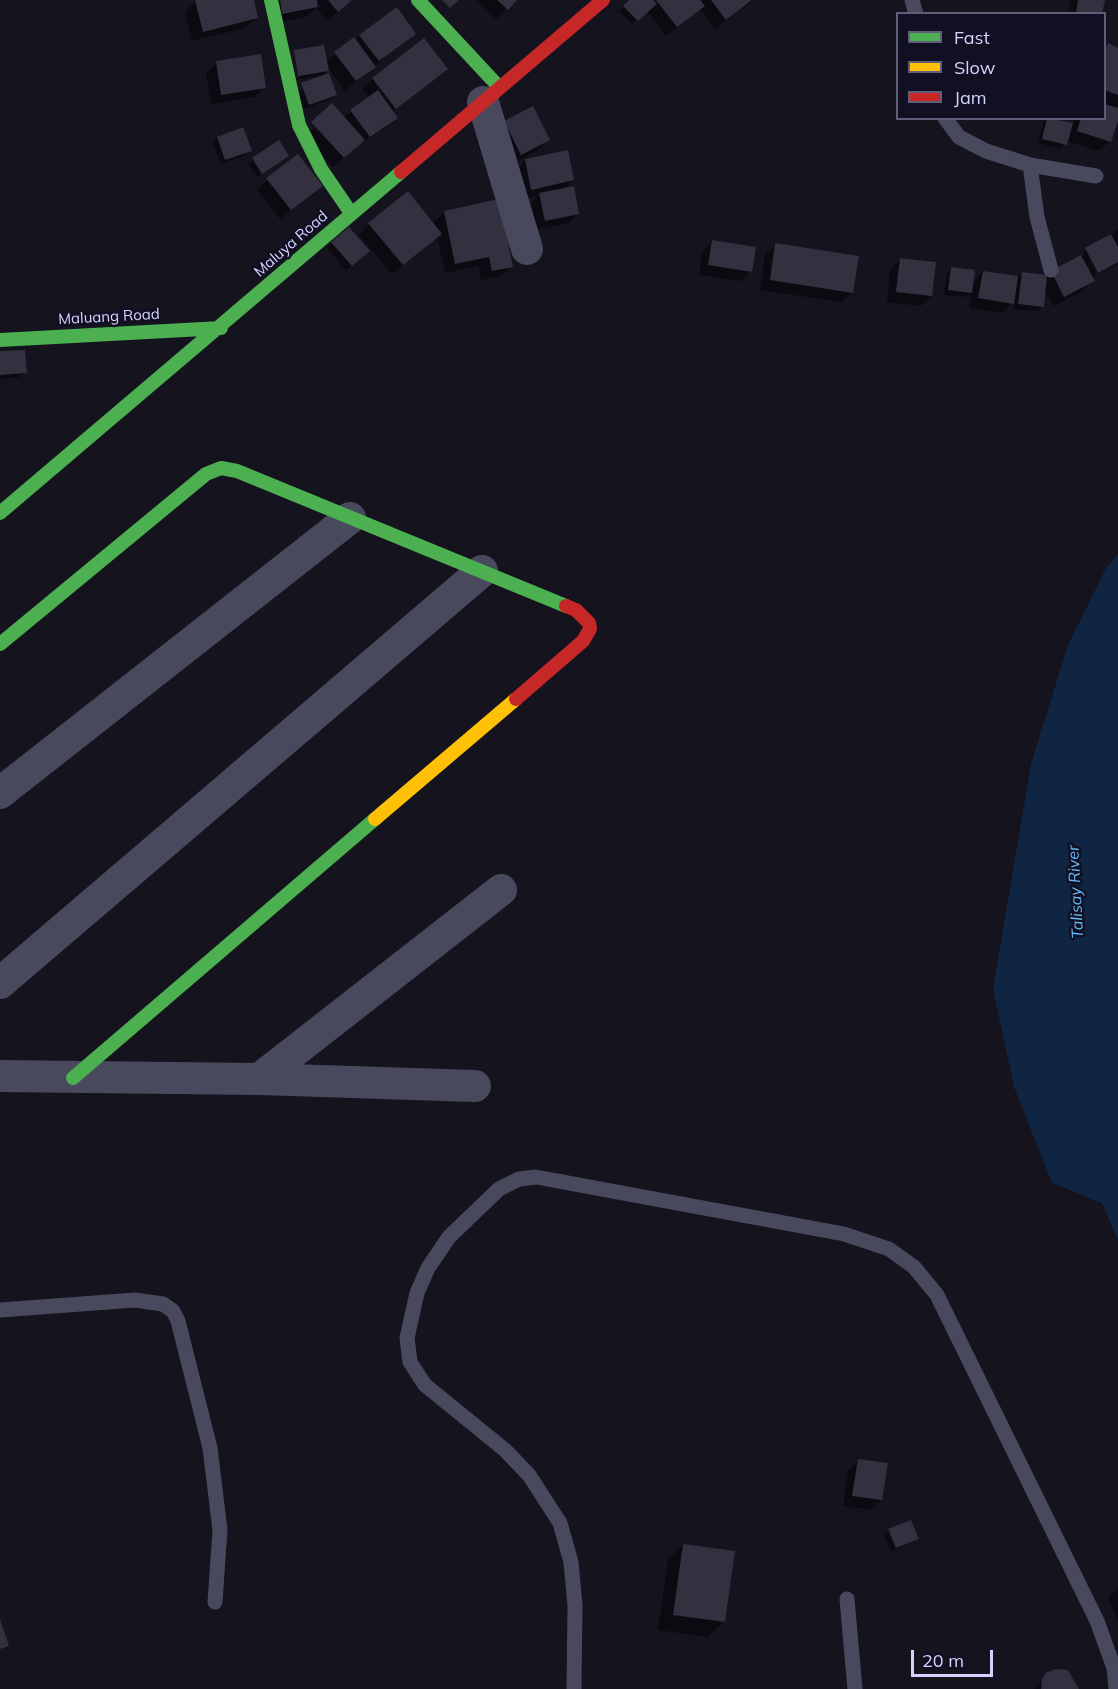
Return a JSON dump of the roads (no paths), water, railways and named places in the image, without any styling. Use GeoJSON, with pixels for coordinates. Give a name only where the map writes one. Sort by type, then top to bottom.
{"type":"FeatureCollection","features":[{"type":"Feature","properties":{"kind":"street"},"geometry":{"type":"LineString","coordinates":[[271,0],[299,125],[321,169],[351,213]]}},
{"type":"Feature","properties":{"kind":"street"},"geometry":{"type":"LineString","coordinates":[[418,0],[491,94],[526,249]]}},
{"type":"Feature","properties":{"kind":"street","name":"Maluya Road"},"geometry":{"type":"LineString","coordinates":[[0,513],[221,328],[351,213],[603,0]]}},
{"type":"Feature","properties":{"kind":"street","name":"Maluang Road"},"geometry":{"type":"LineString","coordinates":[[0,340],[221,328]]}},
{"type":"Feature","properties":{"kind":"street"},"geometry":{"type":"LineString","coordinates":[[0,644],[214,470],[221,468],[237,471],[576,610],[589,623],[588,634],[73,1078]]}},
{"type":"Feature","properties":{"kind":"street"},"geometry":{"type":"LineString","coordinates":[[0,793],[350,518]]}},
{"type":"Feature","properties":{"kind":"street"},"geometry":{"type":"LineString","coordinates":[[0,983],[482,571]]}},
{"type":"Feature","properties":{"kind":"street"},"geometry":{"type":"LineString","coordinates":[[259,1079],[501,890]]}},
{"type":"Feature","properties":{"kind":"street"},"geometry":{"type":"LineString","coordinates":[[0,1077],[259,1079],[475,1086]]}},
{"type":"Feature","properties":{"kind":"lane"},"geometry":{"type":"LineString","coordinates":[[946,120],[959,137],[986,151],[1030,165],[1096,176]]}},
{"type":"Feature","properties":{"kind":"lane"},"geometry":{"type":"LineString","coordinates":[[1030,165],[1037,217],[1051,270]]}},
{"type":"Feature","properties":{"kind":"lane"},"geometry":{"type":"LineString","coordinates":[[574,1689],[572,1562],[560,1523],[521,1467],[505,1450],[425,1385],[410,1362],[407,1338],[417,1293],[428,1268],[449,1237],[500,1189],[519,1179],[536,1177],[844,1234],[889,1249],[914,1267],[937,1295],[1097,1621],[1114,1668],[1116,1689]]}},
{"type":"Feature","properties":{"kind":"lane"},"geometry":{"type":"LineString","coordinates":[[0,1310],[135,1300],[163,1304],[173,1311],[178,1321],[210,1448],[220,1530],[220,1558],[215,1602]]}},
{"type":"Feature","properties":{"kind":"lane"},"geometry":{"type":"LineString","coordinates":[[847,1599],[855,1689]]}},
{"type":"Feature","properties":{"kind":"water","name":"Talisay River"},"geometry":{"type":"Polygon","coordinates":[[[1118,554],[1118,1240],[1102,1203],[1052,1183],[1014,1087],[993,989],[1031,764],[1068,645],[1106,568],[1118,554]]]}}]}
